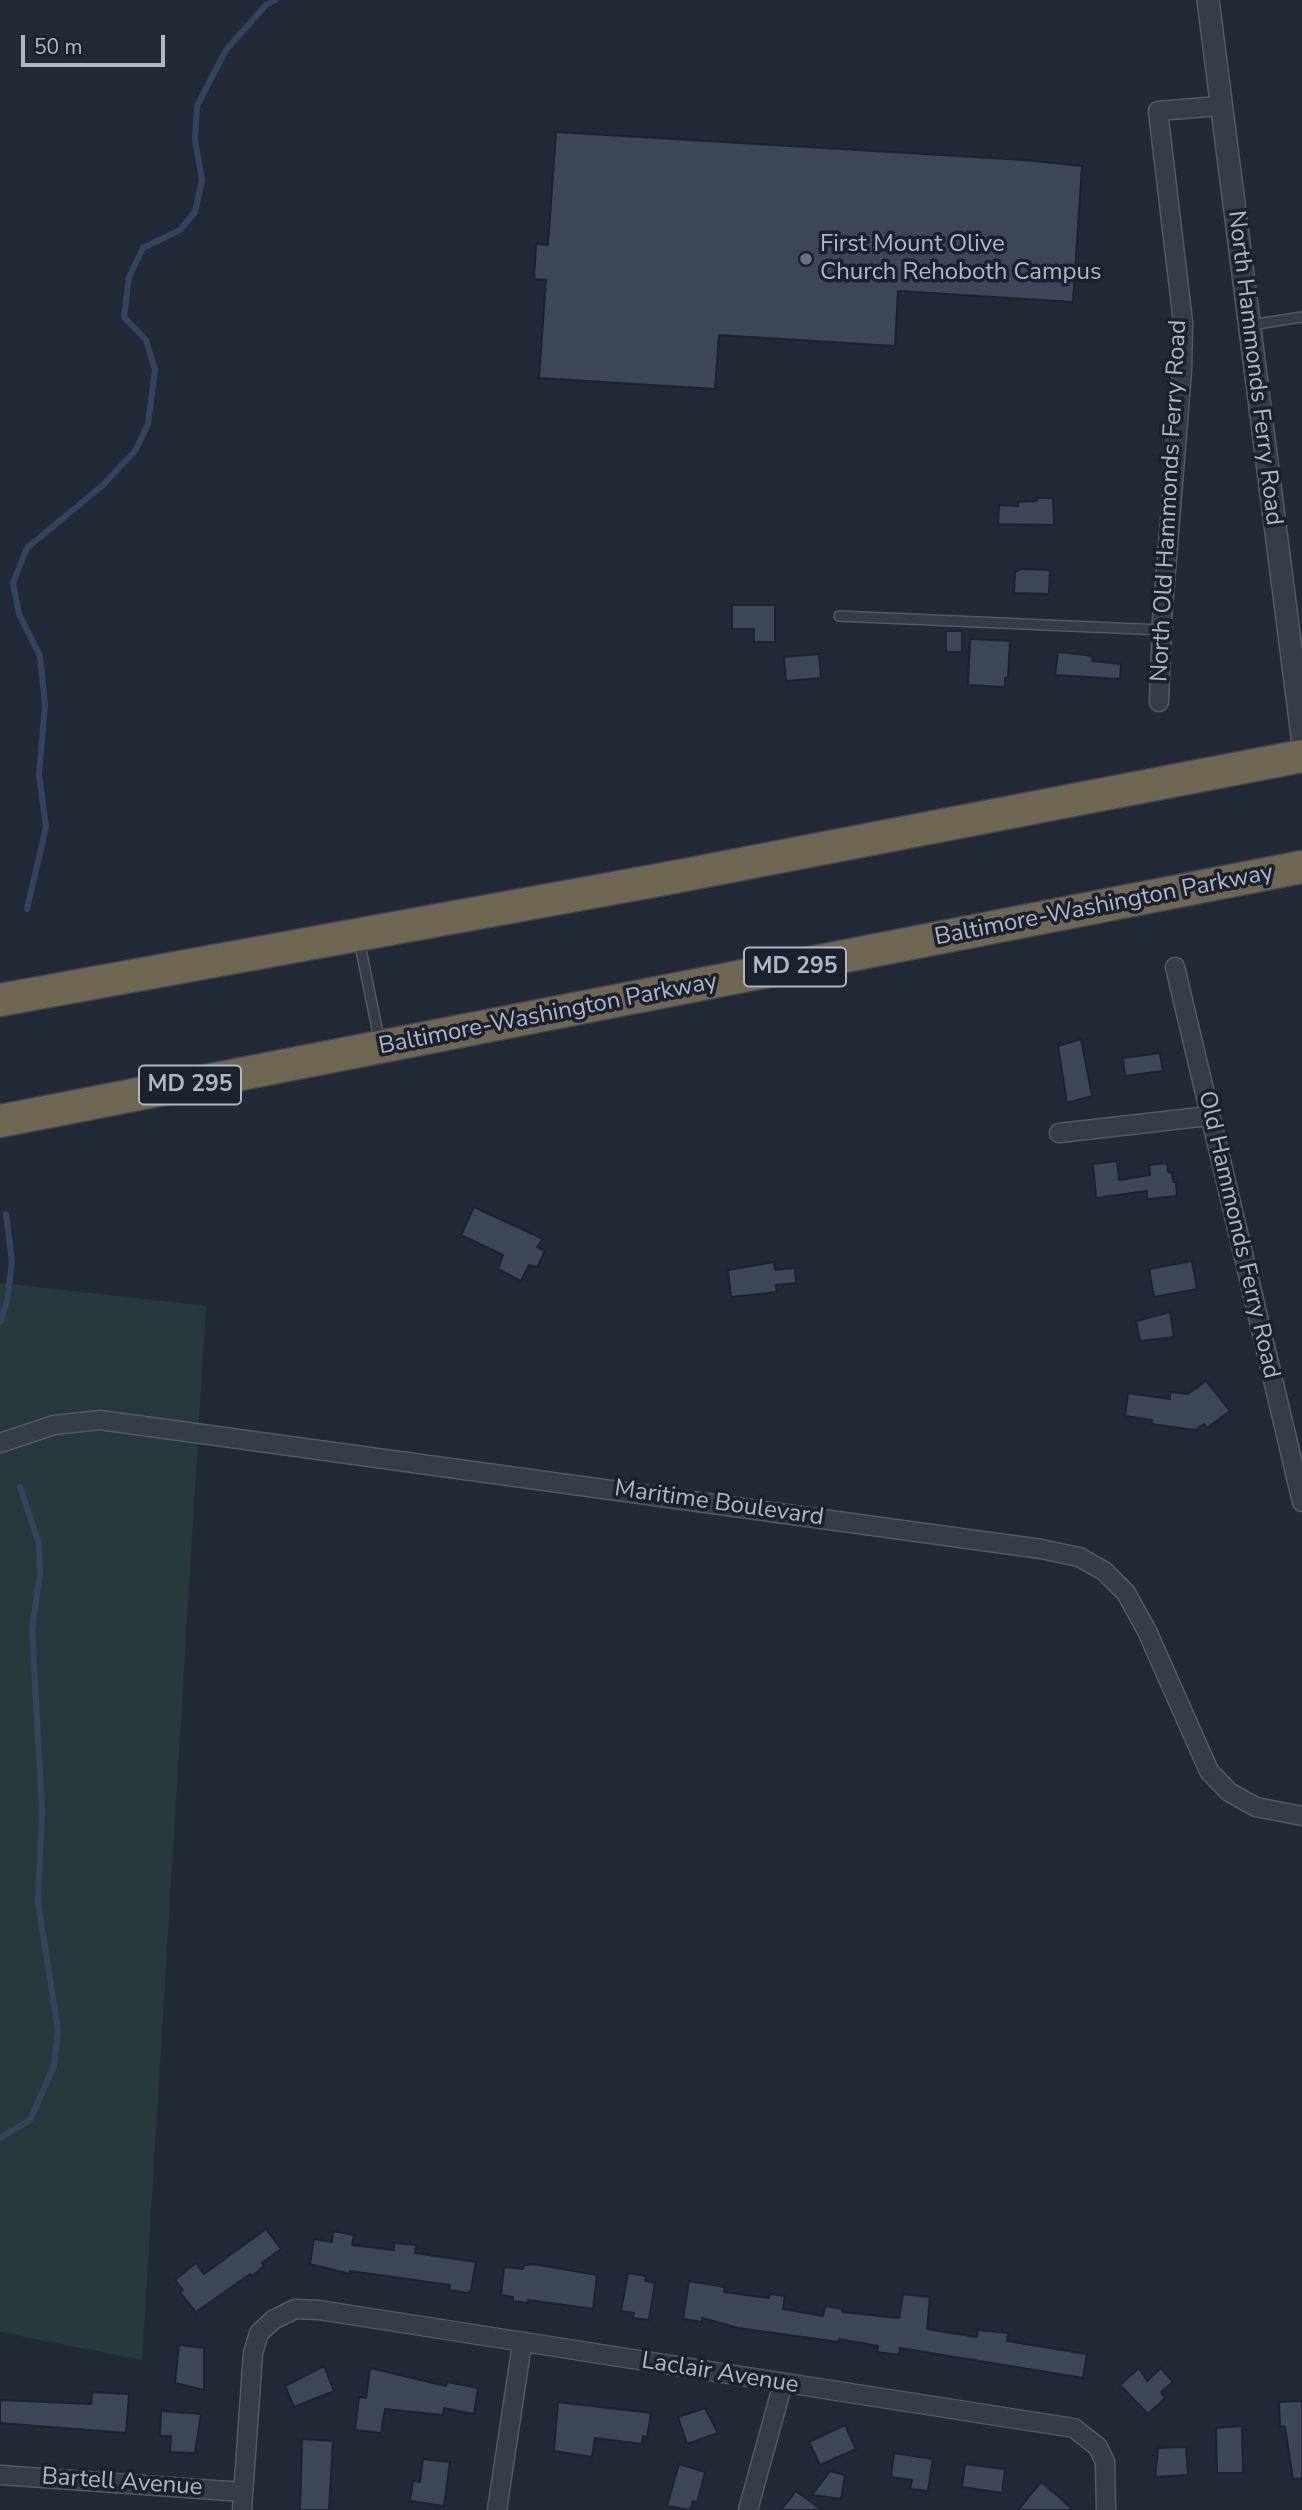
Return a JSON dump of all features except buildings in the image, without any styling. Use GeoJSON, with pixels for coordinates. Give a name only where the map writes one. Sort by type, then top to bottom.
{"type":"FeatureCollection","features":[{"type":"Feature","properties":{"kind":"highway"},"geometry":{"type":"LineString","coordinates":[[0,1000],[1302,756]]}},
{"type":"Feature","properties":{"kind":"highway","name":"Baltimore-Washington Parkway"},"geometry":{"type":"LineString","coordinates":[[0,1121],[1302,867]]}},
{"type":"Feature","properties":{"kind":"street","name":"North Hammonds Ferry Road"},"geometry":{"type":"LineString","coordinates":[[1208,0],[1301,730]]}},
{"type":"Feature","properties":{"kind":"street","name":"North Old Hammonds Ferry Road"},"geometry":{"type":"LineString","coordinates":[[1159,702],[1183,322],[1158,111],[1220,106]]}},
{"type":"Feature","properties":{"kind":"street","name":"Old Hammonds Ferry Road"},"geometry":{"type":"LineString","coordinates":[[1175,967],[1302,1502]]}},
{"type":"Feature","properties":{"kind":"street"},"geometry":{"type":"LineString","coordinates":[[1059,1133],[1209,1116]]}},
{"type":"Feature","properties":{"kind":"street","name":"Maritime Boulevard"},"geometry":{"type":"LineString","coordinates":[[0,1443],[54,1425],[100,1420],[1041,1549],[1079,1557],[1104,1571],[1126,1592],[1147,1631],[1209,1771],[1229,1792],[1256,1807],[1302,1816]]}},
{"type":"Feature","properties":{"kind":"street","name":"Laclair Avenue"},"geometry":{"type":"LineString","coordinates":[[243,2501],[253,2353],[259,2333],[274,2320],[295,2309],[319,2310],[522,2344],[1074,2428],[1098,2447],[1105,2462],[1106,2510]]}},
{"type":"Feature","properties":{"kind":"street"},"geometry":{"type":"LineString","coordinates":[[497,2510],[522,2344]]}},
{"type":"Feature","properties":{"kind":"street"},"geometry":{"type":"LineString","coordinates":[[748,2510],[783,2383]]}},
{"type":"Feature","properties":{"kind":"street","name":"Bartell Avenue"},"geometry":{"type":"LineString","coordinates":[[0,2475],[243,2501]]}},
{"type":"Feature","properties":{"kind":"lane"},"geometry":{"type":"LineString","coordinates":[[1249,325],[1302,317]]}},
{"type":"Feature","properties":{"kind":"lane"},"geometry":{"type":"LineString","coordinates":[[839,616],[1162,630]]}},
{"type":"Feature","properties":{"kind":"lane"},"geometry":{"type":"LineString","coordinates":[[358,934],[381,1048]]}},
{"type":"Feature","properties":{"kind":"shaded area"},"geometry":{"type":"Polygon","coordinates":[[[0,1283],[206,1306],[142,2360],[0,2332],[0,1283]]]}},
{"type":"Feature","properties":{"kind":"waterway"},"geometry":{"type":"LineString","coordinates":[[27,909],[46,827],[39,774],[45,705],[40,656],[19,614],[13,583],[27,548],[103,485],[135,451],[148,424],[155,370],[146,340],[124,317],[129,277],[143,248],[180,230],[195,212],[202,180],[195,140],[197,106],[226,50],[266,5],[275,0]]}},
{"type":"Feature","properties":{"kind":"waterway"},"geometry":{"type":"LineString","coordinates":[[0,1322],[7,1302],[12,1261],[6,1214]]}},
{"type":"Feature","properties":{"kind":"waterway"},"geometry":{"type":"LineString","coordinates":[[0,2138],[30,2120],[54,2066],[58,2030],[38,1902],[42,1811],[32,1629],[40,1574],[39,1544],[20,1487]]}},
{"type":"Feature","properties":{"kind":"place","name":"First Mount Olive Church Rehoboth Campus"},"geometry":{"type":"Point","coordinates":[806,259]}}]}
